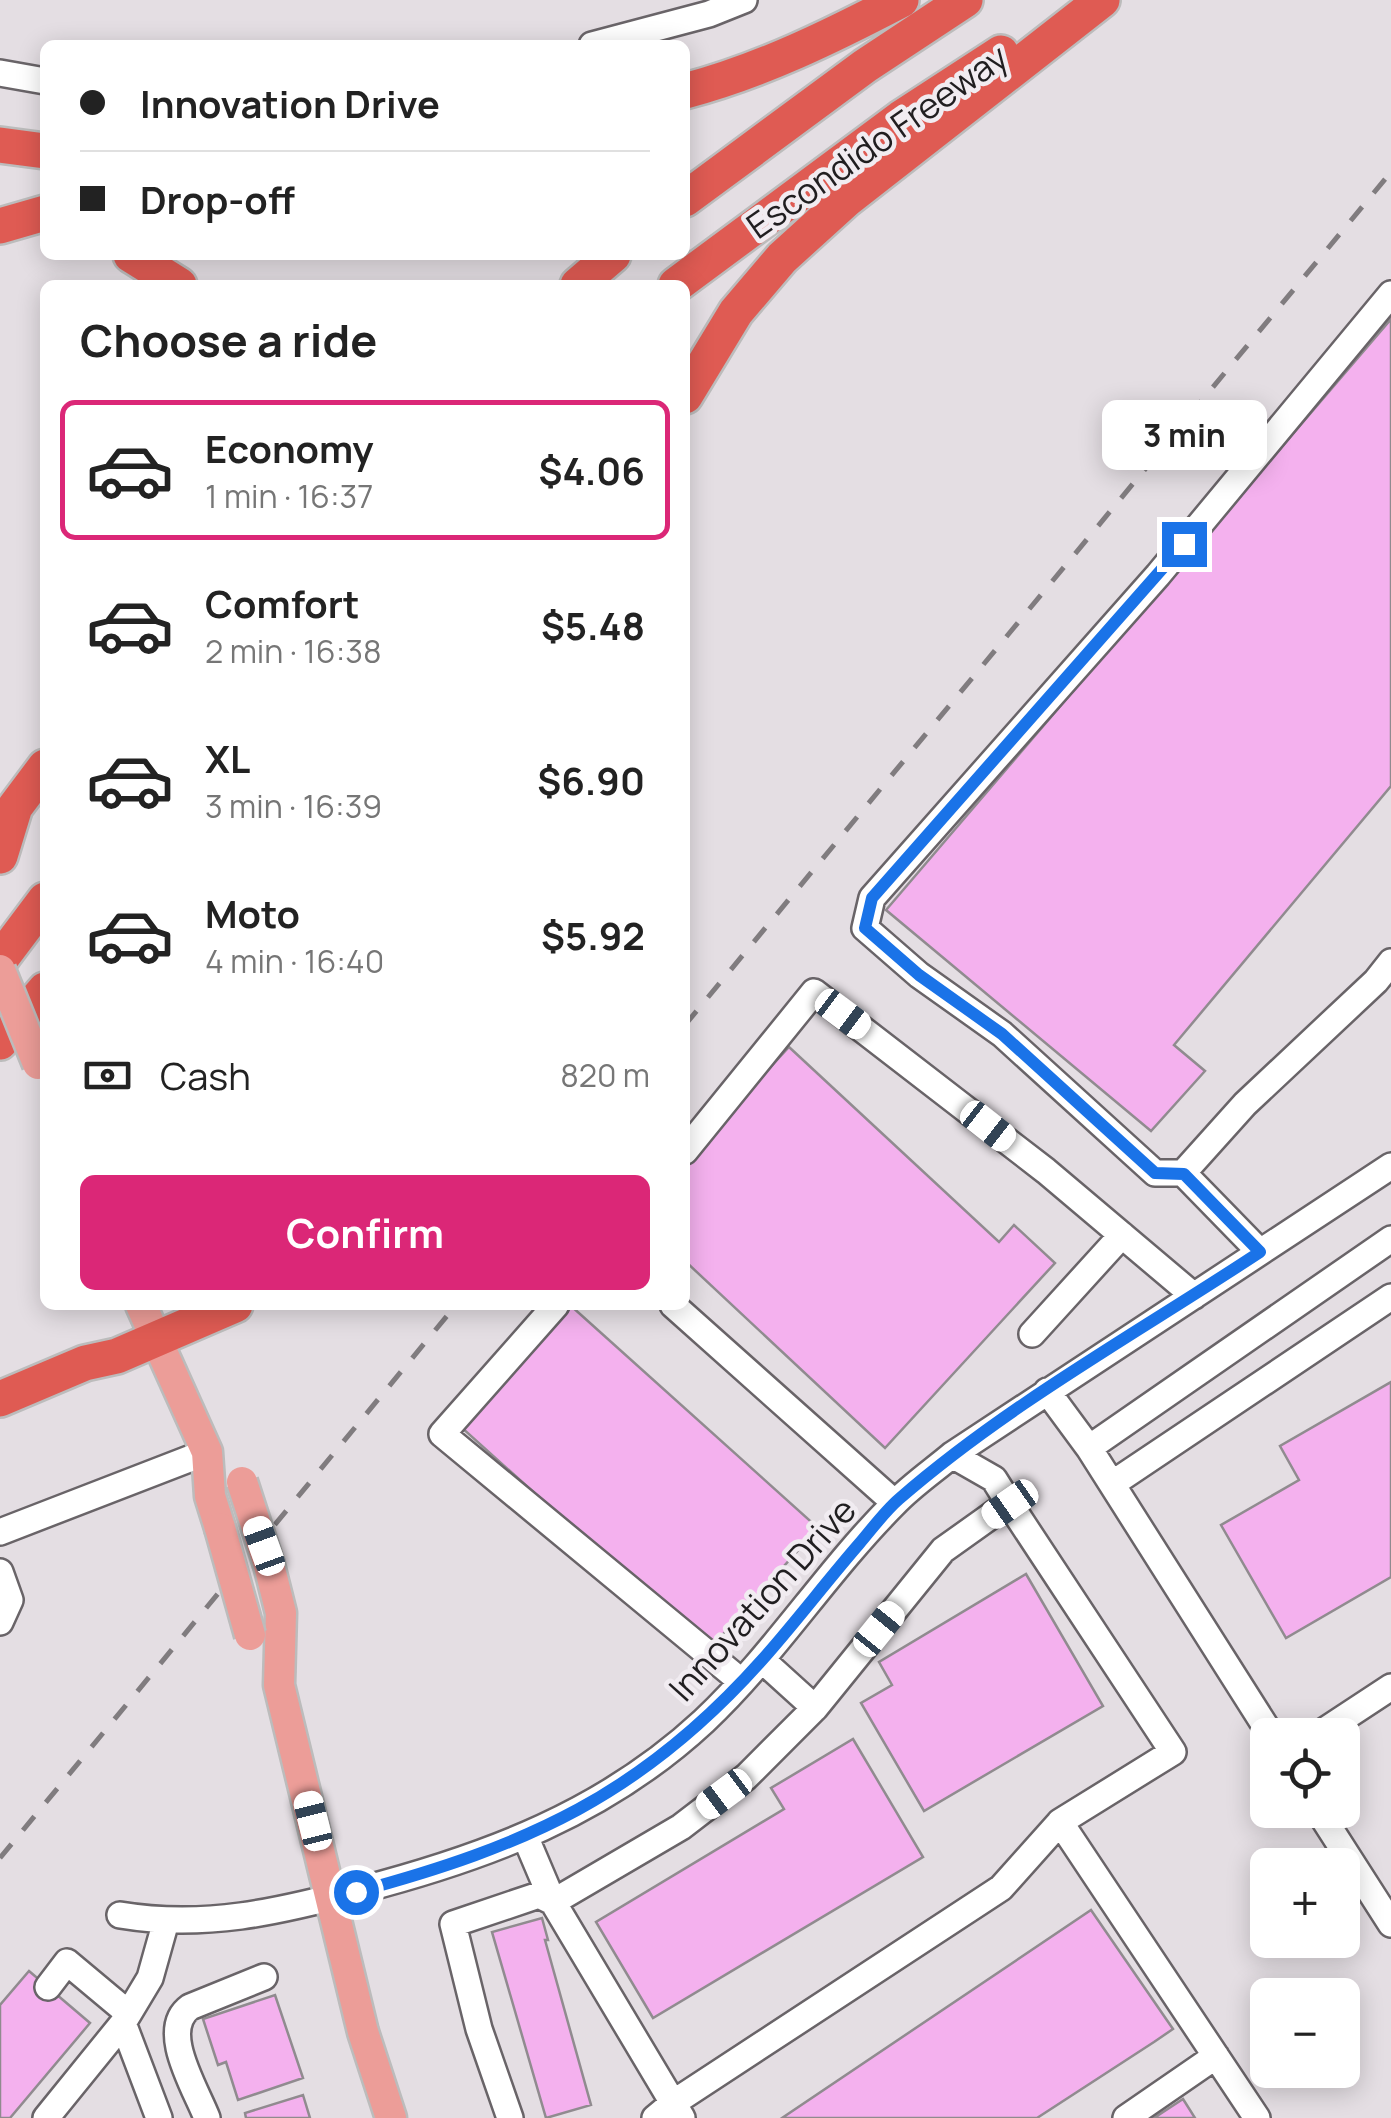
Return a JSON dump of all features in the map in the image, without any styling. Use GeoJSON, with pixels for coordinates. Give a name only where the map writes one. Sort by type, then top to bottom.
{"type":"FeatureCollection","features":[{"type":"Feature","properties":{"kind":"highway"},"geometry":{"type":"LineString","coordinates":[[690,89],[809,46],[901,0]]}},
{"type":"Feature","properties":{"kind":"highway","name":"Escondido Freeway"},"geometry":{"type":"LineString","coordinates":[[690,196],[865,66],[965,0]]}},
{"type":"Feature","properties":{"kind":"highway","name":"Escondido Freeway"},"geometry":{"type":"LineString","coordinates":[[683,280],[901,118],[1081,0]]}},
{"type":"Feature","properties":{"kind":"highway"},"geometry":{"type":"LineString","coordinates":[[690,388],[736,312],[782,258],[846,200],[1102,0]]}},
{"type":"Feature","properties":{"kind":"highway"},"geometry":{"type":"LineString","coordinates":[[0,146],[40,150]]}},
{"type":"Feature","properties":{"kind":"highway"},"geometry":{"type":"LineString","coordinates":[[0,226],[40,214]]}},
{"type":"Feature","properties":{"kind":"highway"},"geometry":{"type":"LineString","coordinates":[[0,247],[40,239]]}},
{"type":"Feature","properties":{"kind":"highway"},"geometry":{"type":"LineString","coordinates":[[139,260],[171,280]]}},
{"type":"Feature","properties":{"kind":"highway"},"geometry":{"type":"LineString","coordinates":[[584,280],[607,260]]}},
{"type":"Feature","properties":{"kind":"highway"},"geometry":{"type":"LineString","coordinates":[[0,858],[15,807],[40,773]]}},
{"type":"Feature","properties":{"kind":"highway"},"geometry":{"type":"LineString","coordinates":[[0,858],[40,811]]}},
{"type":"Feature","properties":{"kind":"highway"},"geometry":{"type":"LineString","coordinates":[[0,960],[40,907]]}},
{"type":"Feature","properties":{"kind":"highway"},"geometry":{"type":"LineString","coordinates":[[0,1042],[40,996]]}},
{"type":"Feature","properties":{"kind":"highway"},"geometry":{"type":"LineString","coordinates":[[0,1399],[84,1363],[117,1356],[223,1310]]}},
{"type":"Feature","properties":{"kind":"main road"},"geometry":{"type":"LineString","coordinates":[[0,970],[40,1070]]}},
{"type":"Feature","properties":{"kind":"main road"},"geometry":{"type":"LineString","coordinates":[[143,1310],[207,1452],[210,1496],[250,1635],[279,1685]]}},
{"type":"Feature","properties":{"kind":"main road"},"geometry":{"type":"LineString","coordinates":[[207,1452],[242,1482],[264,1546],[281,1613],[279,1685],[362,2032],[391,2118]]}},
{"type":"Feature","properties":{"kind":"street"},"geometry":{"type":"LineString","coordinates":[[611,40],[709,14],[744,0]]}},
{"type":"Feature","properties":{"kind":"street"},"geometry":{"type":"LineString","coordinates":[[0,74],[40,80]]}},
{"type":"Feature","properties":{"kind":"street"},"geometry":{"type":"LineString","coordinates":[[1260,1252],[1184,1174],[1155,1173],[1002,1034],[919,975],[865,928],[872,898],[1158,575],[1391,294]]}},
{"type":"Feature","properties":{"kind":"street"},"geometry":{"type":"LineString","coordinates":[[1184,1174],[1245,1104],[1376,981],[1391,962]]}},
{"type":"Feature","properties":{"kind":"street"},"geometry":{"type":"LineString","coordinates":[[690,1145],[814,992],[1046,1171],[1194,1296]]}},
{"type":"Feature","properties":{"kind":"street","name":"Innovation Drive"},"geometry":{"type":"LineString","coordinates":[[120,1916],[166,1921],[230,1919],[331,1898],[470,1860],[611,1792],[704,1721],[762,1660],[894,1503],[952,1455],[1260,1252],[1388,1174]]}},
{"type":"Feature","properties":{"kind":"street"},"geometry":{"type":"LineString","coordinates":[[1032,1334],[1122,1236]]}},
{"type":"Feature","properties":{"kind":"street"},"geometry":{"type":"LineString","coordinates":[[1089,1448],[1391,1239]]}},
{"type":"Feature","properties":{"kind":"street"},"geometry":{"type":"LineString","coordinates":[[1112,1484],[1391,1297]]}},
{"type":"Feature","properties":{"kind":"street"},"geometry":{"type":"LineString","coordinates":[[552,1310],[442,1434],[742,1682]]}},
{"type":"Feature","properties":{"kind":"street"},"geometry":{"type":"LineString","coordinates":[[680,1310],[894,1503]]}},
{"type":"Feature","properties":{"kind":"street"},"geometry":{"type":"LineString","coordinates":[[1047,1390],[1089,1448],[1260,1718]]}},
{"type":"Feature","properties":{"kind":"street"},"geometry":{"type":"LineString","coordinates":[[0,1532],[207,1452]]}},
{"type":"Feature","properties":{"kind":"street"},"geometry":{"type":"LineString","coordinates":[[525,1836],[554,1902],[670,2113],[1001,1888],[1060,1822],[1173,1752],[994,1478],[952,1455]]}},
{"type":"Feature","properties":{"kind":"street"},"geometry":{"type":"LineString","coordinates":[[554,1902],[681,1827],[746,1777],[815,1708],[942,1550],[1010,1504]]}},
{"type":"Feature","properties":{"kind":"street"},"geometry":{"type":"LineString","coordinates":[[0,1572],[10,1600],[0,1622]]}},
{"type":"Feature","properties":{"kind":"street"},"geometry":{"type":"LineString","coordinates":[[762,1660],[815,1708]]}},
{"type":"Feature","properties":{"kind":"street"},"geometry":{"type":"LineString","coordinates":[[1344,1718],[1391,1688]]}},
{"type":"Feature","properties":{"kind":"street"},"geometry":{"type":"LineString","coordinates":[[1060,1822],[1257,2118]]}},
{"type":"Feature","properties":{"kind":"street"},"geometry":{"type":"LineString","coordinates":[[1330,1828],[1391,1924]]}},
{"type":"Feature","properties":{"kind":"street"},"geometry":{"type":"LineString","coordinates":[[510,2118],[479,2029],[453,1924],[538,1895],[554,1902]]}},
{"type":"Feature","properties":{"kind":"street"},"geometry":{"type":"LineString","coordinates":[[46,2118],[126,2018],[150,1978],[166,1921]]}},
{"type":"Feature","properties":{"kind":"street"},"geometry":{"type":"LineString","coordinates":[[48,1987],[67,1962],[126,2018],[155,2108],[193,2082]]}},
{"type":"Feature","properties":{"kind":"street"},"geometry":{"type":"LineString","coordinates":[[207,2118],[179,2046],[176,2028],[181,2013],[264,1977]]}},
{"type":"Feature","properties":{"kind":"street"},"geometry":{"type":"LineString","coordinates":[[1126,2118],[1216,2056]]}},
{"type":"Feature","properties":{"kind":"building"},"geometry":{"type":"Polygon","coordinates":[[[1391,319],[1391,786],[1174,1045],[1205,1071],[1151,1131],[886,910],[1391,319]]]}},
{"type":"Feature","properties":{"kind":"building"},"geometry":{"type":"Polygon","coordinates":[[[789,1047],[999,1242],[1014,1225],[1055,1263],[885,1448],[690,1266],[690,1154],[789,1047]]]}},
{"type":"Feature","properties":{"kind":"building"},"geometry":{"type":"Polygon","coordinates":[[[566,1310],[576,1310],[818,1528],[709,1650],[461,1427],[566,1310]]]}},
{"type":"Feature","properties":{"kind":"building"},"geometry":{"type":"Polygon","coordinates":[[[1391,1382],[1391,1577],[1286,1638],[1221,1525],[1299,1480],[1280,1446],[1391,1382]]]}},
{"type":"Feature","properties":{"kind":"building"},"geometry":{"type":"Polygon","coordinates":[[[1026,1574],[1103,1706],[924,1811],[861,1703],[892,1685],[879,1662],[1026,1574]]]}},
{"type":"Feature","properties":{"kind":"building"},"geometry":{"type":"Polygon","coordinates":[[[853,1739],[923,1857],[653,2018],[596,1922],[784,1809],[771,1788],[853,1739]]]}},
{"type":"Feature","properties":{"kind":"building"},"geometry":{"type":"Polygon","coordinates":[[[1091,1910],[1173,2029],[1154,2042],[1037,2118],[782,2118],[1091,1910]]]}},
{"type":"Feature","properties":{"kind":"building"},"geometry":{"type":"Polygon","coordinates":[[[542,1918],[591,2105],[546,2118],[492,1932],[542,1918]]]}},
{"type":"Feature","properties":{"kind":"building"},"geometry":{"type":"Polygon","coordinates":[[[29,1971],[90,2023],[10,2118],[0,2118],[0,2005],[29,1971]]]}},
{"type":"Feature","properties":{"kind":"building"},"geometry":{"type":"Polygon","coordinates":[[[275,1995],[303,2078],[238,2100],[226,2062],[218,2065],[203,2019],[275,1995]]]}},
{"type":"Feature","properties":{"kind":"building"},"geometry":{"type":"Polygon","coordinates":[[[303,2095],[310,2118],[246,2118],[245,2113],[303,2095]]]}},
{"type":"Feature","properties":{"kind":"building"},"geometry":{"type":"Polygon","coordinates":[[[1183,2099],[1195,2118],[1154,2118],[1183,2099]]]}},
{"type":"Feature","properties":{"kind":"railway"},"geometry":{"type":"LineString","coordinates":[[690,1019],[1391,172]]}},
{"type":"Feature","properties":{"kind":"railway"},"geometry":{"type":"LineString","coordinates":[[0,1858],[452,1310]]}},
{"type":"Feature","properties":{"kind":"route"},"geometry":{"type":"LineString","coordinates":[[356,1892],[470,1860],[545,1828],[611,1792],[663,1756],[704,1721],[762,1660],[894,1503],[952,1455],[1011,1414],[1260,1252],[1184,1174],[1155,1173],[1002,1034],[919,975],[865,928],[872,898],[1184,544]]}}]}
